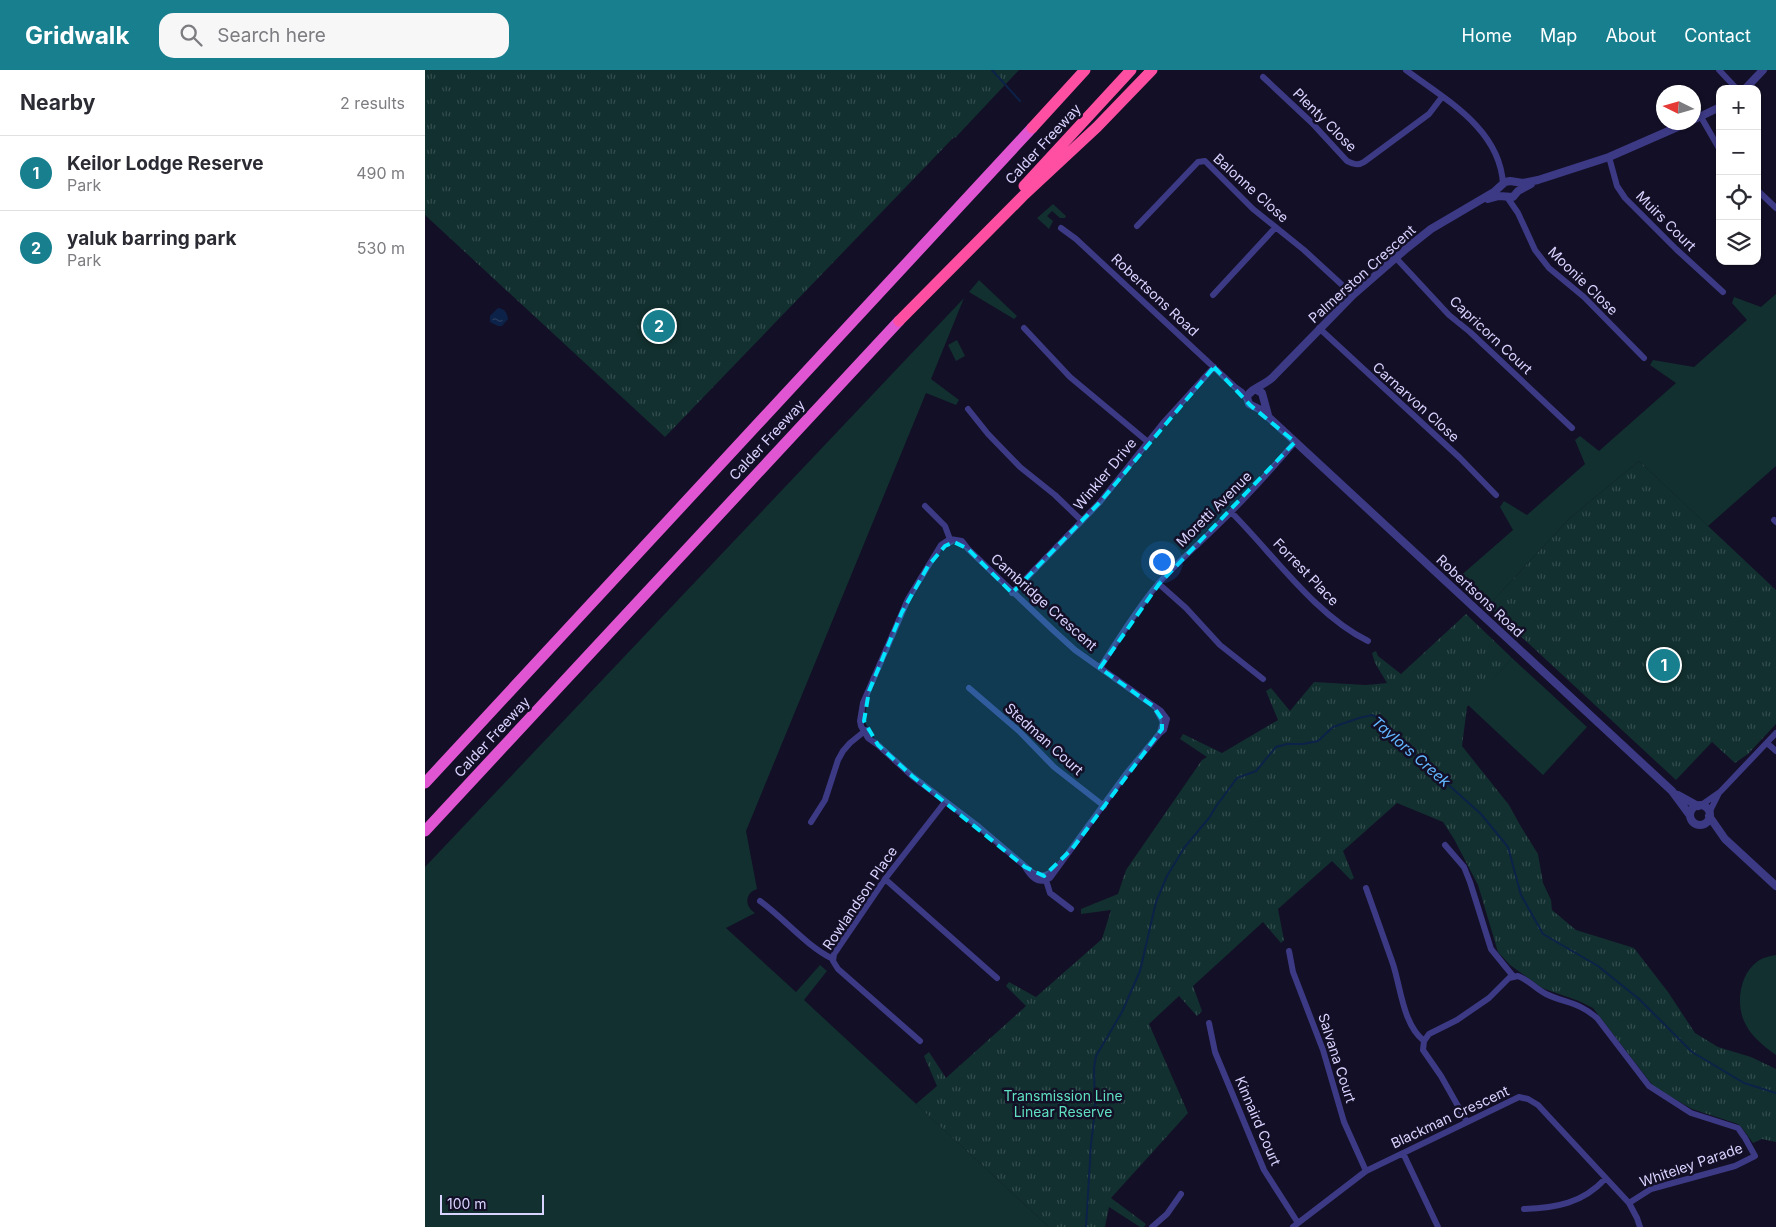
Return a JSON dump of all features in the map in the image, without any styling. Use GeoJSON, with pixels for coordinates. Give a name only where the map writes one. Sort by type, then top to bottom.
{"type":"FeatureCollection","features":[{"type":"Feature","properties":{"kind":"highway"},"geometry":{"type":"LineString","coordinates":[[1032,128],[1078,70]]}},
{"type":"Feature","properties":{"kind":"highway","name":"Calder Freeway"},"geometry":{"type":"LineString","coordinates":[[425,783],[1085,70]]}},
{"type":"Feature","properties":{"kind":"highway","name":"Calder Freeway"},"geometry":{"type":"LineString","coordinates":[[425,832],[1131,70]]}},
{"type":"Feature","properties":{"kind":"highway"},"geometry":{"type":"LineString","coordinates":[[899,320],[1025,194],[1097,127],[1152,70]]}},
{"type":"Feature","properties":{"kind":"street"},"geometry":{"type":"LineString","coordinates":[[1406,70],[1467,114],[1496,152],[1502,168],[1517,186],[1517,192]]}},
{"type":"Feature","properties":{"kind":"street"},"geometry":{"type":"LineString","coordinates":[[1719,70],[1733,85]]}},
{"type":"Feature","properties":{"kind":"street"},"geometry":{"type":"LineString","coordinates":[[1749,85],[1763,70]]}},
{"type":"Feature","properties":{"kind":"street","name":"Plenty Close"},"geometry":{"type":"LineString","coordinates":[[1263,77],[1312,123],[1347,161],[1354,165],[1364,162],[1429,114],[1442,97]]}},
{"type":"Feature","properties":{"kind":"street"},"geometry":{"type":"LineString","coordinates":[[1701,117],[1716,109]]}},
{"type":"Feature","properties":{"kind":"street"},"geometry":{"type":"LineString","coordinates":[[1701,124],[1716,145]]}},
{"type":"Feature","properties":{"kind":"street"},"geometry":{"type":"LineString","coordinates":[[1502,168],[1502,192],[1506,197],[1513,197],[1517,192],[1538,180],[1609,157],[1671,130]]}},
{"type":"Feature","properties":{"kind":"street","name":"Muirs Court"},"geometry":{"type":"LineString","coordinates":[[1609,157],[1617,186],[1625,198],[1676,249],[1723,292]]}},
{"type":"Feature","properties":{"kind":"street","name":"Balonne Close"},"geometry":{"type":"LineString","coordinates":[[1137,226],[1197,162],[1203,161],[1253,209],[1303,250],[1353,295]]}},
{"type":"Feature","properties":{"kind":"street"},"geometry":{"type":"LineString","coordinates":[[1502,186],[1507,181],[1538,180]]}},
{"type":"Feature","properties":{"kind":"street","name":"Palmerston Crescent"},"geometry":{"type":"LineString","coordinates":[[1254,389],[1263,386],[1272,378],[1353,295],[1431,229],[1502,186]]}},
{"type":"Feature","properties":{"kind":"street","name":"Moonie Close"},"geometry":{"type":"LineString","coordinates":[[1517,192],[1518,213]]}},
{"type":"Feature","properties":{"kind":"street"},"geometry":{"type":"LineString","coordinates":[[1761,194],[1776,208]]}},
{"type":"Feature","properties":{"kind":"street","name":"Palmerston Crescent"},"geometry":{"type":"LineString","coordinates":[[1479,201],[1506,197]]}},
{"type":"Feature","properties":{"kind":"street","name":"Moonie Close"},"geometry":{"type":"LineString","coordinates":[[1506,197],[1518,213],[1535,250],[1549,268],[1584,297],[1644,358]]}},
{"type":"Feature","properties":{"kind":"street","name":"Robertsons Road"},"geometry":{"type":"LineString","coordinates":[[1061,228],[1083,245],[1242,392],[1251,404],[1270,419],[1672,791],[1689,814]]}},
{"type":"Feature","properties":{"kind":"street"},"geometry":{"type":"LineString","coordinates":[[1213,295],[1275,228]]}},
{"type":"Feature","properties":{"kind":"street","name":"Capricorn Court"},"geometry":{"type":"LineString","coordinates":[[1396,258],[1449,315],[1470,332],[1572,428]]}},
{"type":"Feature","properties":{"kind":"street"},"geometry":{"type":"LineString","coordinates":[[1025,328],[1070,378],[1147,442]]}},
{"type":"Feature","properties":{"kind":"street","name":"Carnarvon Close"},"geometry":{"type":"LineString","coordinates":[[1319,328],[1459,458],[1496,495]]}},
{"type":"Feature","properties":{"kind":"street","name":"Winkler Drive"},"geometry":{"type":"LineString","coordinates":[[1012,592],[1100,502],[1147,442],[1214,367]]}},
{"type":"Feature","properties":{"kind":"street","name":"Palmerston Crescent"},"geometry":{"type":"LineString","coordinates":[[1263,397],[1272,378]]}},
{"type":"Feature","properties":{"kind":"street"},"geometry":{"type":"LineString","coordinates":[[1231,383],[1254,389],[1260,391],[1263,397],[1259,405],[1251,404],[1247,394],[1254,389]]}},
{"type":"Feature","properties":{"kind":"street","name":"Robertsons Road"},"geometry":{"type":"LineString","coordinates":[[1263,397],[1270,419]]}},
{"type":"Feature","properties":{"kind":"street"},"geometry":{"type":"LineString","coordinates":[[968,409],[988,434],[1020,467],[1055,495],[1082,521]]}},
{"type":"Feature","properties":{"kind":"street","name":"Moretti Avenue"},"geometry":{"type":"LineString","coordinates":[[1100,668],[1140,608],[1159,584],[1181,559],[1231,512],[1295,442]]}},
{"type":"Feature","properties":{"kind":"street"},"geometry":{"type":"LineString","coordinates":[[925,506],[945,526],[951,541],[937,553],[917,582],[905,605],[869,691],[863,714],[865,730],[878,745],[912,776],[986,832],[1025,867],[1036,875],[1045,878],[1053,896],[1071,909]]}},
{"type":"Feature","properties":{"kind":"street","name":"Forrest Place"},"geometry":{"type":"LineString","coordinates":[[1231,512],[1313,599],[1334,618],[1368,642]]}},
{"type":"Feature","properties":{"kind":"street","name":"Cambridge Crescent"},"geometry":{"type":"LineString","coordinates":[[951,541],[968,549],[1053,630],[1100,668],[1153,706],[1165,720],[1159,734],[1126,774],[1059,865],[1045,878]]}},
{"type":"Feature","properties":{"kind":"street"},"geometry":{"type":"LineString","coordinates":[[1159,584],[1220,645],[1263,679]]}},
{"type":"Feature","properties":{"kind":"street","name":"Stedman Court"},"geometry":{"type":"LineString","coordinates":[[969,688],[1019,731],[1054,767],[1104,806]]}},
{"type":"Feature","properties":{"kind":"street"},"geometry":{"type":"LineString","coordinates":[[811,822],[825,800],[838,760],[850,743],[865,730]]}},
{"type":"Feature","properties":{"kind":"street"},"geometry":{"type":"LineString","coordinates":[[1776,733],[1720,792],[1693,809],[1689,814],[1693,822],[1725,839],[1776,886]]}},
{"type":"Feature","properties":{"kind":"street"},"geometry":{"type":"LineString","coordinates":[[1767,743],[1776,751]]}},
{"type":"Feature","properties":{"kind":"street","name":"Robertsons Road"},"geometry":{"type":"LineString","coordinates":[[1672,791],[1699,806]]}},
{"type":"Feature","properties":{"kind":"street"},"geometry":{"type":"LineString","coordinates":[[1701,825],[1707,822],[1720,792]]}},
{"type":"Feature","properties":{"kind":"street","name":"Rowlandson Place"},"geometry":{"type":"LineString","coordinates":[[920,1041],[838,969],[833,959],[834,954],[885,879],[945,802]]}},
{"type":"Feature","properties":{"kind":"street"},"geometry":{"type":"LineString","coordinates":[[1699,806],[1706,808],[1725,839]]}},
{"type":"Feature","properties":{"kind":"street"},"geometry":{"type":"LineString","coordinates":[[1445,845],[1464,867],[1491,949],[1513,976],[1489,998],[1457,1020],[1429,1034],[1424,1041],[1423,1050],[1441,1076],[1467,1122]]}},
{"type":"Feature","properties":{"kind":"street"},"geometry":{"type":"LineString","coordinates":[[885,879],[997,978]]}},
{"type":"Feature","properties":{"kind":"street"},"geometry":{"type":"LineString","coordinates":[[1366,888],[1393,964],[1408,1017],[1416,1034],[1424,1041]]}},
{"type":"Feature","properties":{"kind":"street"},"geometry":{"type":"LineString","coordinates":[[760,901],[805,941],[822,954],[833,959]]}},
{"type":"Feature","properties":{"kind":"street","name":"Salvana Court"},"geometry":{"type":"LineString","coordinates":[[1289,951],[1293,972],[1323,1050],[1344,1122],[1366,1171]]}},
{"type":"Feature","properties":{"kind":"street","name":"Whiteley Parade"},"geometry":{"type":"LineString","coordinates":[[1513,976],[1523,977],[1545,993],[1574,1003],[1590,1012],[1597,1018],[1649,1086],[1657,1093],[1691,1113],[1738,1128],[1758,1154],[1735,1166],[1651,1190],[1629,1203]]}},
{"type":"Feature","properties":{"kind":"street","name":"Kinnaird Court"},"geometry":{"type":"LineString","coordinates":[[1209,1023],[1215,1052],[1264,1170],[1296,1225]]}},
{"type":"Feature","properties":{"kind":"street","name":"Blackman Crescent"},"geometry":{"type":"LineString","coordinates":[[1296,1225],[1366,1171],[1519,1098],[1528,1099],[1538,1105],[1629,1203],[1640,1227]]}},
{"type":"Feature","properties":{"kind":"street"},"geometry":{"type":"LineString","coordinates":[[1403,1153],[1438,1227]]}},
{"type":"Feature","properties":{"kind":"street"},"geometry":{"type":"LineString","coordinates":[[1524,1209],[1547,1208],[1574,1202],[1590,1193],[1605,1179]]}},
{"type":"Feature","properties":{"kind":"street"},"geometry":{"type":"LineString","coordinates":[[1152,1227],[1167,1214],[1181,1194]]}},
{"type":"Feature","properties":{"kind":"highlighted area"},"geometry":{"type":"Polygon","coordinates":[[[1214,367],[1250,405],[1295,442],[1159,584],[1100,668],[1153,706],[1162,719],[1162,729],[1072,849],[1044,876],[1025,867],[912,776],[878,745],[864,721],[869,691],[902,612],[928,566],[945,546],[954,542],[968,549],[1012,593],[1100,502],[1214,367]]]}},
{"type":"Feature","properties":{"kind":"green space"},"geometry":{"type":"Polygon","coordinates":[[[425,70],[1019,70],[665,437],[425,215],[425,70]]]}},
{"type":"Feature","properties":{"kind":"green space"},"geometry":{"type":"Polygon","coordinates":[[[1053,204],[1066,216],[1065,218],[1060,218],[1052,211],[1047,216],[1053,221],[1049,229],[1037,218],[1053,204]]]}},
{"type":"Feature","properties":{"kind":"green space"},"geometry":{"type":"Polygon","coordinates":[[[979,280],[1017,316],[1014,319],[969,292],[979,280]]]}},
{"type":"Feature","properties":{"kind":"green space"},"geometry":{"type":"Polygon","coordinates":[[[1776,294],[1776,466],[1708,526],[1639,461],[1570,518],[1488,606],[1458,578],[1513,530],[1500,507],[1504,501],[1527,515],[1585,464],[1575,440],[1580,436],[1599,451],[1676,383],[1650,365],[1653,360],[1694,367],[1747,320],[1732,303],[1734,297],[1761,307],[1776,294]]]}},
{"type":"Feature","properties":{"kind":"green space"},"geometry":{"type":"Polygon","coordinates":[[[964,298],[931,379],[959,400],[956,405],[926,393],[746,831],[757,889],[750,893],[747,900],[749,907],[755,913],[726,928],[796,992],[820,965],[827,971],[804,1000],[1049,1227],[425,1227],[425,867],[964,298]]]}},
{"type":"Feature","properties":{"kind":"green space"},"geometry":{"type":"Polygon","coordinates":[[[957,340],[965,356],[956,361],[948,345],[957,340]]]}},
{"type":"Feature","properties":{"kind":"green space"},"geometry":{"type":"Polygon","coordinates":[[[1639,461],[1776,590],[1776,724],[1748,754],[1735,763],[1712,742],[1676,780],[1488,606],[1570,518],[1639,461]]]}},
{"type":"Feature","properties":{"kind":"green space","name":"Transmission Line Linear Reserve"},"geometry":{"type":"Polygon","coordinates":[[[1466,614],[1512,658],[1467,707],[1462,746],[1509,805],[1538,854],[1543,883],[1551,900],[1552,910],[1576,930],[1634,948],[1668,992],[1695,1033],[1718,1047],[1751,1057],[1776,1069],[1776,1142],[1762,1139],[1753,1143],[1738,1124],[1692,1109],[1654,1087],[1593,1008],[1542,988],[1510,965],[1498,952],[1478,885],[1443,822],[1397,803],[1343,851],[1354,878],[1351,880],[1332,861],[1278,909],[1284,940],[1281,943],[1263,922],[1193,986],[1202,1011],[1197,1016],[1179,996],[1149,1024],[1188,1113],[1111,1198],[1146,1224],[1144,1227],[1140,1227],[1109,1207],[1105,1227],[1049,1227],[916,1104],[937,1086],[924,1056],[929,1052],[946,1078],[1026,1006],[1006,986],[1009,982],[1036,997],[1102,939],[1111,910],[1081,914],[1081,909],[1118,894],[1126,870],[1202,760],[1207,757],[1180,739],[1183,734],[1222,753],[1278,720],[1266,691],[1271,688],[1290,711],[1314,682],[1366,685],[1387,683],[1375,663],[1372,653],[1376,651],[1378,656],[1401,674],[1466,614]]]}},
{"type":"Feature","properties":{"kind":"green space"},"geometry":{"type":"Polygon","coordinates":[[[1512,658],[1587,727],[1543,775],[1468,705],[1512,658]]]}},
{"type":"Feature","properties":{"kind":"green space"},"geometry":{"type":"Polygon","coordinates":[[[1776,955],[1776,1055],[1752,1034],[1743,1017],[1740,1000],[1743,982],[1752,967],[1762,959],[1776,955]]]}},
{"type":"Feature","properties":{"kind":"water"},"geometry":{"type":"Polygon","coordinates":[[[498,308],[504,310],[508,317],[502,326],[490,322],[490,316],[498,308]]]}},
{"type":"Feature","properties":{"kind":"waterway"},"geometry":{"type":"LineString","coordinates":[[992,70],[1020,101]]}},
{"type":"Feature","properties":{"kind":"waterway","name":"Taylors Creek"},"geometry":{"type":"LineString","coordinates":[[1086,1227],[1095,1110],[1094,1068],[1096,1056],[1122,1012],[1140,971],[1156,902],[1167,876],[1184,848],[1209,818],[1237,778],[1256,771],[1276,747],[1318,741],[1333,727],[1372,715],[1378,718],[1393,735],[1481,814],[1508,847],[1521,895],[1543,934],[1598,966],[1639,999],[1692,1052],[1744,1083],[1776,1093]]}},
{"type":"Feature","properties":{"kind":"place","name":"yaluk barring park"},"geometry":{"type":"Point","coordinates":[659,326]}},
{"type":"Feature","properties":{"kind":"place","name":"Keilor Lodge Reserve"},"geometry":{"type":"Point","coordinates":[1664,665]}}]}
